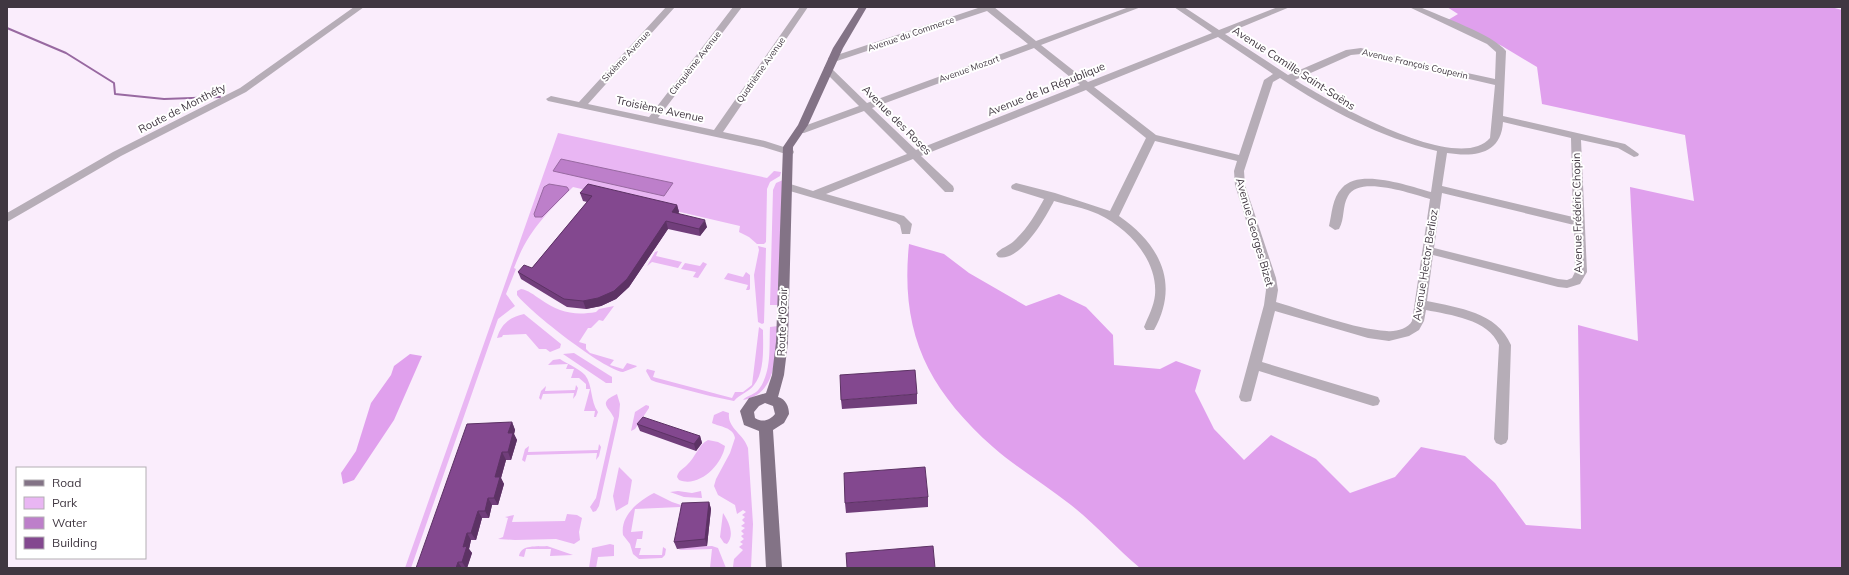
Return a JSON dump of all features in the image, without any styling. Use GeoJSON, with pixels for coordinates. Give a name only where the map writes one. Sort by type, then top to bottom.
{"type":"FeatureCollection","features":[{"type":"Feature","properties":{"kind":"main road"},"geometry":{"type":"LineString","coordinates":[[792,140],[800,131],[829,65],[863,7]]}},
{"type":"Feature","properties":{"kind":"main road","name":"Route d'Ozoir"},"geometry":{"type":"LineString","coordinates":[[770,399],[781,362],[784,244],[789,144],[792,140]]}},
{"type":"Feature","properties":{"kind":"main road"},"geometry":{"type":"LineString","coordinates":[[761,399],[770,399],[780,404],[783,413],[777,422],[766,427],[753,424],[748,420],[747,414],[749,407],[754,402],[761,399]]}},
{"type":"Feature","properties":{"kind":"main road"},"geometry":{"type":"LineString","coordinates":[[766,427],[774,568]]}},
{"type":"Feature","properties":{"kind":"street","name":"Route de Monthéty"},"geometry":{"type":"LineString","coordinates":[[7,218],[117,154],[243,90],[360,7]]}},
{"type":"Feature","properties":{"kind":"street","name":"Sixième Avenue"},"geometry":{"type":"LineString","coordinates":[[581,105],[671,7]]}},
{"type":"Feature","properties":{"kind":"street","name":"Cinquième Avenue"},"geometry":{"type":"LineString","coordinates":[[652,120],[738,7]]}},
{"type":"Feature","properties":{"kind":"street","name":"Quatrième Avenue"},"geometry":{"type":"LineString","coordinates":[[718,134],[804,7]]}},
{"type":"Feature","properties":{"kind":"street","name":"Avenue du Commerce"},"geometry":{"type":"LineString","coordinates":[[829,65],[988,7]]}},
{"type":"Feature","properties":{"kind":"street"},"geometry":{"type":"LineString","coordinates":[[988,7],[1152,137],[1241,159]]}},
{"type":"Feature","properties":{"kind":"street","name":"Avenue Mozart"},"geometry":{"type":"LineString","coordinates":[[800,131],[1137,7]]}},
{"type":"Feature","properties":{"kind":"street","name":"Avenue Camille Saint-Saëns"},"geometry":{"type":"LineString","coordinates":[[1178,7],[1332,108],[1364,125],[1396,137],[1442,149],[1465,151],[1486,146],[1496,136],[1502,52],[1498,47],[1490,42],[1413,7]]}},
{"type":"Feature","properties":{"kind":"street","name":"Avenue de la République"},"geometry":{"type":"LineString","coordinates":[[815,194],[1286,7]]}},
{"type":"Feature","properties":{"kind":"street","name":"Avenue François Couperin"},"geometry":{"type":"LineString","coordinates":[[1284,76],[1349,52],[1361,51],[1410,64],[1500,83]]}},
{"type":"Feature","properties":{"kind":"street","name":"Avenue des Roses"},"geometry":{"type":"LineString","coordinates":[[829,65],[867,107],[949,189]]}},
{"type":"Feature","properties":{"kind":"street","name":"Avenue Georges Bizet"},"geometry":{"type":"LineString","coordinates":[[1246,398],[1270,305],[1272,290],[1270,278],[1239,180],[1241,159],[1269,80],[1284,76]]}},
{"type":"Feature","properties":{"kind":"street","name":"Troisième Avenue"},"geometry":{"type":"LineString","coordinates":[[551,99],[765,144],[789,152]]}},
{"type":"Feature","properties":{"kind":"street"},"geometry":{"type":"LineString","coordinates":[[1498,118],[1621,146],[1634,154]]}},
{"type":"Feature","properties":{"kind":"street","name":"Avenue Frédéric Chopin"},"geometry":{"type":"LineString","coordinates":[[1428,250],[1555,283],[1569,284],[1578,280],[1580,274],[1576,136]]}},
{"type":"Feature","properties":{"kind":"street"},"geometry":{"type":"LineString","coordinates":[[1113,218],[1152,137]]}},
{"type":"Feature","properties":{"kind":"street","name":"Troisième Avenue"},"geometry":{"type":"LineString","coordinates":[[765,144],[792,140]]}},
{"type":"Feature","properties":{"kind":"street","name":"Avenue Hector Berlioz"},"geometry":{"type":"LineString","coordinates":[[1270,305],[1368,334],[1389,336],[1405,333],[1414,327],[1418,321],[1421,304],[1442,149]]}},
{"type":"Feature","properties":{"kind":"street"},"geometry":{"type":"LineString","coordinates":[[1335,226],[1344,192],[1350,186],[1359,183],[1378,183],[1436,192],[1578,222]]}},
{"type":"Feature","properties":{"kind":"street"},"geometry":{"type":"LineString","coordinates":[[787,187],[900,219],[906,224],[906,232]]}},
{"type":"Feature","properties":{"kind":"street"},"geometry":{"type":"LineString","coordinates":[[1016,187],[1087,206],[1113,218],[1142,242],[1150,254],[1158,271],[1161,296],[1150,327]]}},
{"type":"Feature","properties":{"kind":"street"},"geometry":{"type":"LineString","coordinates":[[1002,254],[1015,246],[1036,223],[1051,196]]}},
{"type":"Feature","properties":{"kind":"street"},"geometry":{"type":"LineString","coordinates":[[1421,304],[1481,320],[1495,329],[1503,339],[1505,345],[1501,439]]}},
{"type":"Feature","properties":{"kind":"street"},"geometry":{"type":"LineString","coordinates":[[1255,365],[1373,401]]}},
{"type":"Feature","properties":{"kind":"green space"},"geometry":{"type":"Polygon","coordinates":[[[558,133],[767,178],[774,171],[781,172],[780,176],[770,182],[767,189],[766,242],[764,244],[757,244],[749,237],[739,232],[740,226],[573,187],[538,224],[531,233],[519,255],[514,268],[516,269],[506,294],[515,306],[498,319],[411,568],[405,568],[558,133]]]}},
{"type":"Feature","properties":{"kind":"green space"},"geometry":{"type":"Polygon","coordinates":[[[783,180],[779,305],[770,305],[773,190],[776,183],[783,180]]]}},
{"type":"Feature","properties":{"kind":"green space"},"geometry":{"type":"Polygon","coordinates":[[[758,246],[766,248],[764,323],[762,324],[758,322],[754,275],[759,250],[758,246]]]}},
{"type":"Feature","properties":{"kind":"green space"},"geometry":{"type":"Polygon","coordinates":[[[658,251],[656,256],[682,262],[678,268],[652,262],[647,266],[655,252],[658,251]]]}},
{"type":"Feature","properties":{"kind":"green space"},"geometry":{"type":"Polygon","coordinates":[[[703,262],[707,264],[698,278],[693,277],[696,272],[681,269],[685,263],[700,266],[703,262]]]}},
{"type":"Feature","properties":{"kind":"green space"},"geometry":{"type":"Polygon","coordinates":[[[746,272],[750,275],[749,290],[746,290],[748,285],[724,279],[728,273],[743,277],[746,272]]]}},
{"type":"Feature","properties":{"kind":"green space"},"geometry":{"type":"Polygon","coordinates":[[[521,289],[566,312],[596,312],[599,309],[614,306],[603,321],[599,320],[591,328],[588,328],[579,342],[586,344],[586,349],[590,353],[614,360],[610,365],[623,369],[627,363],[637,366],[623,372],[600,362],[536,314],[517,295],[517,291],[521,289]]]}},
{"type":"Feature","properties":{"kind":"green space"},"geometry":{"type":"Polygon","coordinates":[[[524,314],[561,344],[560,348],[550,352],[546,349],[539,349],[526,334],[503,335],[502,337],[497,338],[501,329],[510,319],[524,314]]]}},
{"type":"Feature","properties":{"kind":"green space"},"geometry":{"type":"Polygon","coordinates":[[[778,326],[775,360],[769,381],[763,390],[754,396],[743,400],[757,391],[763,382],[768,367],[770,327],[778,326]]]}},
{"type":"Feature","properties":{"kind":"green space"},"geometry":{"type":"Polygon","coordinates":[[[759,327],[763,330],[763,359],[758,380],[752,387],[734,401],[656,382],[651,380],[646,371],[647,369],[655,371],[653,377],[732,398],[735,392],[743,392],[752,385],[759,327]]]}},
{"type":"Feature","properties":{"kind":"green space"},"geometry":{"type":"Polygon","coordinates":[[[574,353],[612,377],[612,383],[606,383],[563,354],[574,353]]]}},
{"type":"Feature","properties":{"kind":"green space"},"geometry":{"type":"Polygon","coordinates":[[[560,359],[580,371],[588,379],[595,408],[598,412],[596,417],[594,417],[595,411],[584,411],[590,389],[586,389],[586,384],[579,378],[571,378],[574,369],[566,369],[568,364],[548,365],[553,360],[560,359]]]}},
{"type":"Feature","properties":{"kind":"green space"},"geometry":{"type":"Polygon","coordinates":[[[576,385],[578,388],[573,399],[574,393],[543,394],[541,400],[539,398],[541,391],[546,386],[545,391],[575,390],[576,385]]]}},
{"type":"Feature","properties":{"kind":"green space"},"geometry":{"type":"Polygon","coordinates":[[[617,394],[620,404],[619,416],[599,506],[596,511],[593,512],[590,507],[596,498],[614,418],[607,408],[606,403],[607,400],[617,394]]]}},
{"type":"Feature","properties":{"kind":"green space"},"geometry":{"type":"Polygon","coordinates":[[[646,405],[649,406],[649,408],[635,429],[631,431],[635,412],[646,405]]]}},
{"type":"Feature","properties":{"kind":"green space"},"geometry":{"type":"Polygon","coordinates":[[[723,411],[729,413],[729,418],[733,427],[746,443],[748,448],[753,524],[751,568],[733,567],[734,559],[743,550],[739,547],[743,544],[740,542],[744,539],[741,536],[744,534],[741,531],[745,528],[741,526],[745,523],[742,520],[745,517],[742,515],[746,512],[743,510],[737,514],[735,505],[718,495],[714,486],[716,479],[730,453],[735,438],[734,434],[729,429],[712,423],[714,415],[723,411]]]}},
{"type":"Feature","properties":{"kind":"green space"},"geometry":{"type":"Polygon","coordinates":[[[708,440],[718,442],[725,446],[723,453],[714,467],[702,478],[694,481],[687,482],[679,480],[677,477],[678,473],[690,462],[702,445],[708,440]]]}},
{"type":"Feature","properties":{"kind":"green space"},"geometry":{"type":"Polygon","coordinates":[[[599,444],[601,447],[599,456],[596,460],[597,453],[527,455],[525,462],[522,460],[525,449],[529,446],[528,452],[598,450],[599,444]]]}},
{"type":"Feature","properties":{"kind":"green space"},"geometry":{"type":"Polygon","coordinates":[[[619,467],[632,480],[628,504],[616,511],[613,496],[619,467]]]}},
{"type":"Feature","properties":{"kind":"green space"},"geometry":{"type":"Polygon","coordinates":[[[678,491],[692,493],[701,491],[702,498],[684,497],[670,492],[678,491]]]}},
{"type":"Feature","properties":{"kind":"green space"},"geometry":{"type":"Polygon","coordinates":[[[654,493],[672,502],[687,507],[684,515],[680,515],[680,507],[635,509],[631,532],[643,531],[642,539],[637,539],[635,548],[641,548],[639,555],[662,555],[663,547],[666,549],[665,555],[662,558],[639,559],[633,554],[630,544],[623,535],[624,521],[642,500],[654,493]]]}},
{"type":"Feature","properties":{"kind":"green space"},"geometry":{"type":"Polygon","coordinates":[[[723,513],[729,524],[731,533],[731,537],[727,544],[724,543],[720,537],[723,513]]]}},
{"type":"Feature","properties":{"kind":"green space"},"geometry":{"type":"Polygon","coordinates":[[[567,514],[577,515],[582,518],[579,532],[580,540],[574,544],[556,539],[498,539],[503,537],[508,518],[505,517],[514,515],[512,522],[565,521],[567,514]]]}},
{"type":"Feature","properties":{"kind":"green space"},"geometry":{"type":"Polygon","coordinates":[[[610,544],[614,545],[614,556],[598,557],[596,568],[589,568],[592,548],[610,544]]]}},
{"type":"Feature","properties":{"kind":"green space"},"geometry":{"type":"Polygon","coordinates":[[[534,546],[547,546],[573,555],[550,556],[551,549],[526,549],[524,557],[519,556],[520,552],[526,548],[534,546]]]}},
{"type":"Feature","properties":{"kind":"green space"},"geometry":{"type":"Polygon","coordinates":[[[712,546],[718,548],[726,568],[710,568],[712,549],[678,550],[686,547],[712,546]]]}},
{"type":"Feature","properties":{"kind":"shaded area"},"geometry":{"type":"Polygon","coordinates":[[[1447,7],[1831,7],[1842,10],[1842,568],[1140,568],[1071,505],[993,447],[970,425],[951,403],[935,380],[923,356],[914,331],[909,305],[907,276],[909,244],[944,254],[969,273],[1026,306],[1059,294],[1086,307],[1113,335],[1114,365],[1160,369],[1176,361],[1201,370],[1195,391],[1214,429],[1244,460],[1271,435],[1316,459],[1350,493],[1395,477],[1421,447],[1465,456],[1495,483],[1526,525],[1581,529],[1578,325],[1638,341],[1630,187],[1694,201],[1685,135],[1542,104],[1537,67],[1502,46],[1448,20],[1458,14],[1447,7]]]}},
{"type":"Feature","properties":{"kind":"shaded area"},"geometry":{"type":"Polygon","coordinates":[[[410,354],[422,356],[394,420],[354,480],[343,484],[341,473],[356,451],[371,403],[391,375],[394,366],[410,354]]]}},
{"type":"Feature","properties":{"kind":"water"},"geometry":{"type":"Polygon","coordinates":[[[561,159],[673,183],[664,196],[553,171],[561,159]]]}},
{"type":"Feature","properties":{"kind":"water"},"geometry":{"type":"Polygon","coordinates":[[[549,184],[567,187],[569,190],[542,217],[535,217],[534,214],[544,187],[549,184]]]}},
{"type":"Feature","properties":{"kind":"building"},"geometry":{"type":"Polygon","coordinates":[[[588,184],[677,205],[672,212],[705,220],[699,229],[666,221],[627,279],[614,291],[598,298],[583,301],[564,299],[518,272],[524,265],[532,268],[592,196],[580,193],[588,184]]]}},
{"type":"Feature","properties":{"kind":"building"},"geometry":{"type":"Polygon","coordinates":[[[915,370],[917,394],[841,400],[840,375],[915,370]]]}},
{"type":"Feature","properties":{"kind":"building"},"geometry":{"type":"Polygon","coordinates":[[[643,417],[700,436],[694,444],[637,424],[643,417]]]}},
{"type":"Feature","properties":{"kind":"building"},"geometry":{"type":"Polygon","coordinates":[[[512,422],[508,433],[513,433],[508,452],[502,452],[495,477],[500,477],[494,498],[488,498],[485,511],[478,511],[471,533],[467,533],[463,547],[467,546],[462,562],[458,562],[456,568],[416,568],[467,424],[512,422]]]}},
{"type":"Feature","properties":{"kind":"building"},"geometry":{"type":"Polygon","coordinates":[[[925,467],[928,497],[845,503],[844,473],[925,467]]]}},
{"type":"Feature","properties":{"kind":"building"},"geometry":{"type":"Polygon","coordinates":[[[709,502],[705,539],[674,542],[682,503],[709,502]]]}},
{"type":"Feature","properties":{"kind":"building"},"geometry":{"type":"Polygon","coordinates":[[[933,546],[935,568],[847,568],[846,553],[933,546]]]}},
{"type":"Feature","properties":{"kind":"waterway"},"geometry":{"type":"LineString","coordinates":[[7,28],[66,53],[114,83],[115,94],[164,99],[220,97]]}}]}
